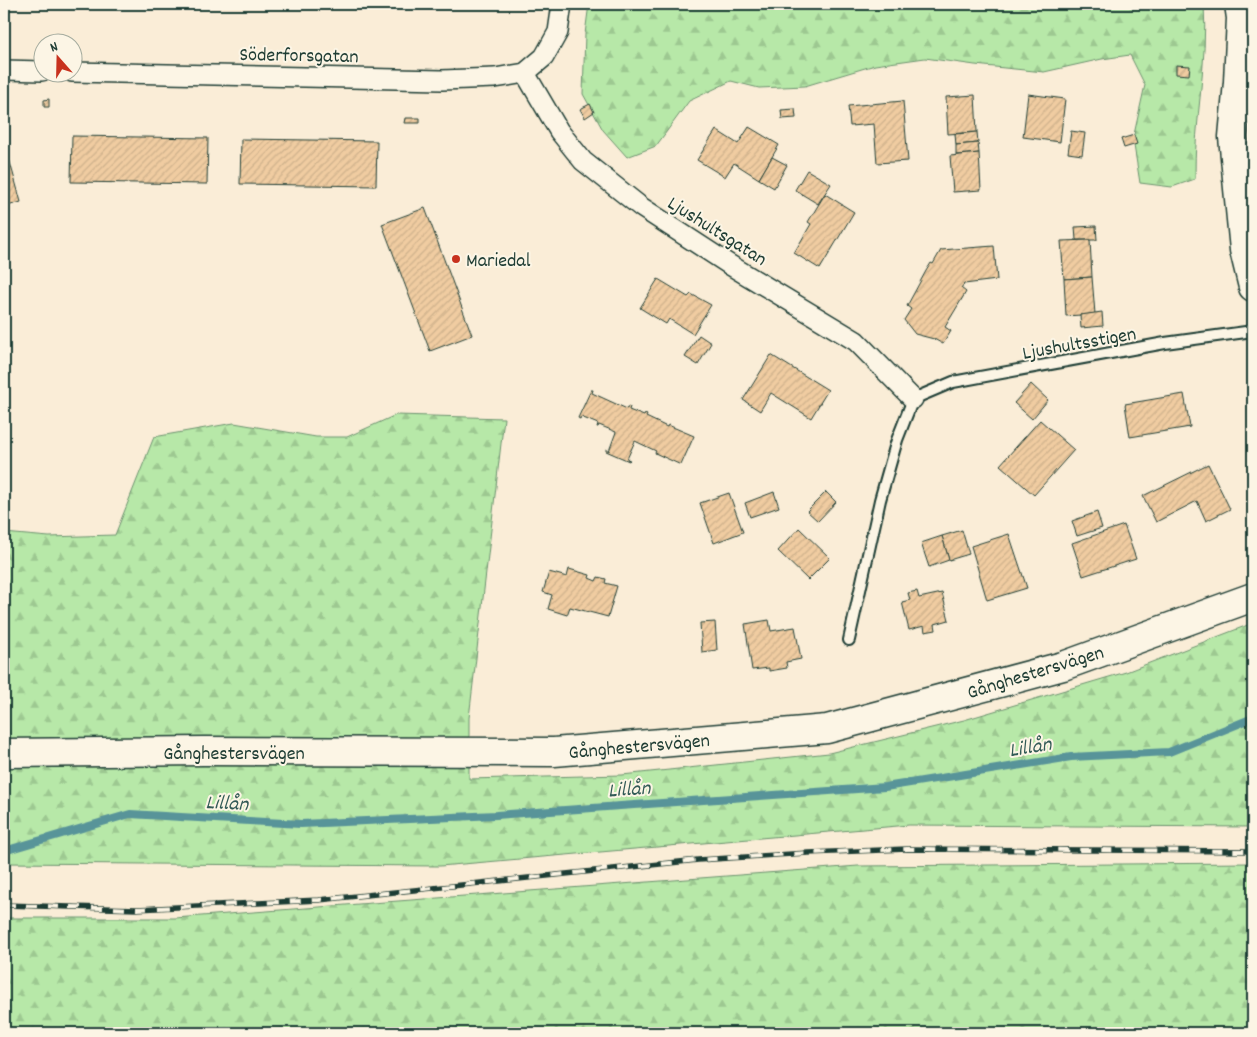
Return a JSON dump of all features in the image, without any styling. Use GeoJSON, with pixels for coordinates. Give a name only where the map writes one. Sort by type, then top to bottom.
{"type":"FeatureCollection","features":[{"type":"Feature","properties":{"kind":"street"},"geometry":{"type":"LineString","coordinates":[[525,73],[544,57],[558,32],[562,4]]}},
{"type":"Feature","properties":{"kind":"street"},"geometry":{"type":"LineString","coordinates":[[1239,4],[1241,18],[1233,137],[1241,188],[1244,250],[1253,287]]}},
{"type":"Feature","properties":{"kind":"street"},"geometry":{"type":"LineString","coordinates":[[4,70],[32,71]]}},
{"type":"Feature","properties":{"kind":"street","name":"Söderforsgatan"},"geometry":{"type":"LineString","coordinates":[[82,72],[442,80],[495,78],[525,73]]}},
{"type":"Feature","properties":{"kind":"street","name":"Ljushultsgatan"},"geometry":{"type":"LineString","coordinates":[[525,73],[559,131],[583,162],[641,207],[730,265],[856,342],[913,398]]}},
{"type":"Feature","properties":{"kind":"street","name":"Gånghestersvägen"},"geometry":{"type":"LineString","coordinates":[[4,753],[204,751],[554,752],[827,729],[1063,666],[1253,597]]}},
{"type":"Feature","properties":{"kind":"lane","name":"Ljushultsstigen"},"geometry":{"type":"LineString","coordinates":[[913,398],[953,382],[1165,344],[1253,331]]}},
{"type":"Feature","properties":{"kind":"lane"},"geometry":{"type":"LineString","coordinates":[[850,640],[880,500],[897,440],[913,398]]}},
{"type":"Feature","properties":{"kind":"green space"},"geometry":{"type":"Polygon","coordinates":[[[589,4],[1204,4],[1203,70],[1195,157],[1195,179],[1172,187],[1140,183],[1133,139],[1145,85],[1130,55],[1102,59],[1044,72],[925,58],[875,65],[805,86],[759,88],[731,81],[689,101],[656,146],[627,157],[603,130],[583,94],[585,34],[589,4]]]}},
{"type":"Feature","properties":{"kind":"green space"},"geometry":{"type":"Polygon","coordinates":[[[396,415],[504,418],[469,718],[469,779],[622,775],[829,753],[964,720],[1126,672],[1253,623],[1253,827],[909,825],[440,866],[4,863],[4,533],[49,537],[115,535],[154,437],[234,423],[316,437],[347,437],[396,415]]]}},
{"type":"Feature","properties":{"kind":"green space"},"geometry":{"type":"Polygon","coordinates":[[[1253,863],[1253,1033],[4,1033],[4,918],[175,918],[858,866],[1253,863]]]}},
{"type":"Feature","properties":{"kind":"building"},"geometry":{"type":"Polygon","coordinates":[[[1176,65],[1190,66],[1189,75],[1176,74],[1176,65]]]}},
{"type":"Feature","properties":{"kind":"building"},"geometry":{"type":"Polygon","coordinates":[[[1028,94],[1065,99],[1060,142],[1023,137],[1028,94]]]}},
{"type":"Feature","properties":{"kind":"building"},"geometry":{"type":"Polygon","coordinates":[[[975,95],[977,132],[948,134],[946,97],[975,95]]]}},
{"type":"Feature","properties":{"kind":"building"},"geometry":{"type":"Polygon","coordinates":[[[49,99],[49,107],[44,107],[44,100],[49,99]]]}},
{"type":"Feature","properties":{"kind":"building"},"geometry":{"type":"Polygon","coordinates":[[[903,101],[908,161],[877,163],[874,124],[850,126],[848,106],[903,101]]]}},
{"type":"Feature","properties":{"kind":"building"},"geometry":{"type":"Polygon","coordinates":[[[590,104],[594,112],[585,118],[580,109],[590,104]]]}},
{"type":"Feature","properties":{"kind":"building"},"geometry":{"type":"Polygon","coordinates":[[[795,109],[796,118],[782,119],[781,110],[795,109]]]}},
{"type":"Feature","properties":{"kind":"building"},"geometry":{"type":"Polygon","coordinates":[[[405,118],[420,118],[420,123],[404,123],[405,118]]]}},
{"type":"Feature","properties":{"kind":"building"},"geometry":{"type":"Polygon","coordinates":[[[749,127],[779,145],[759,179],[734,163],[725,177],[697,160],[716,130],[738,144],[749,127]]]}},
{"type":"Feature","properties":{"kind":"building"},"geometry":{"type":"Polygon","coordinates":[[[1071,131],[1085,133],[1082,155],[1068,153],[1071,131]]]}},
{"type":"Feature","properties":{"kind":"building"},"geometry":{"type":"Polygon","coordinates":[[[977,132],[978,143],[956,145],[955,134],[977,132]]]}},
{"type":"Feature","properties":{"kind":"building"},"geometry":{"type":"Polygon","coordinates":[[[1134,135],[1137,144],[1124,148],[1121,139],[1134,135]]]}},
{"type":"Feature","properties":{"kind":"building"},"geometry":{"type":"Polygon","coordinates":[[[72,136],[208,138],[207,184],[71,182],[72,136]]]}},
{"type":"Feature","properties":{"kind":"building"},"geometry":{"type":"Polygon","coordinates":[[[241,139],[377,141],[376,186],[240,184],[241,139]]]}},
{"type":"Feature","properties":{"kind":"building"},"geometry":{"type":"Polygon","coordinates":[[[978,143],[979,153],[956,155],[956,145],[978,143]]]}},
{"type":"Feature","properties":{"kind":"building"},"geometry":{"type":"Polygon","coordinates":[[[6,148],[21,202],[4,207],[4,149],[6,148]]]}},
{"type":"Feature","properties":{"kind":"building"},"geometry":{"type":"Polygon","coordinates":[[[979,153],[981,190],[953,192],[950,156],[979,153]]]}},
{"type":"Feature","properties":{"kind":"building"},"geometry":{"type":"Polygon","coordinates":[[[772,157],[787,165],[774,188],[759,179],[772,157]]]}},
{"type":"Feature","properties":{"kind":"building"},"geometry":{"type":"Polygon","coordinates":[[[807,170],[831,184],[818,204],[795,190],[807,170]]]}},
{"type":"Feature","properties":{"kind":"building"},"geometry":{"type":"Polygon","coordinates":[[[825,194],[854,212],[820,269],[794,253],[811,224],[808,222],[825,194]]]}},
{"type":"Feature","properties":{"kind":"building"},"geometry":{"type":"Polygon","coordinates":[[[425,208],[472,335],[430,351],[382,224],[425,208]]]}},
{"type":"Feature","properties":{"kind":"building"},"geometry":{"type":"Polygon","coordinates":[[[1096,226],[1097,240],[1076,240],[1075,227],[1096,226]]]}},
{"type":"Feature","properties":{"kind":"building"},"geometry":{"type":"Polygon","coordinates":[[[1090,240],[1092,277],[1064,279],[1061,241],[1090,240]]]}},
{"type":"Feature","properties":{"kind":"building"},"geometry":{"type":"Polygon","coordinates":[[[994,246],[997,280],[964,284],[961,288],[966,292],[945,327],[951,331],[943,344],[934,339],[915,334],[904,320],[911,309],[907,306],[926,271],[931,263],[933,264],[941,250],[994,246]]]}},
{"type":"Feature","properties":{"kind":"building"},"geometry":{"type":"Polygon","coordinates":[[[1092,277],[1095,314],[1066,316],[1064,279],[1092,277]]]}},
{"type":"Feature","properties":{"kind":"building"},"geometry":{"type":"Polygon","coordinates":[[[658,279],[688,297],[691,294],[711,305],[693,334],[669,319],[666,324],[640,308],[658,279]]]}},
{"type":"Feature","properties":{"kind":"building"},"geometry":{"type":"Polygon","coordinates":[[[1102,312],[1103,326],[1081,328],[1080,315],[1102,312]]]}},
{"type":"Feature","properties":{"kind":"building"},"geometry":{"type":"Polygon","coordinates":[[[699,335],[711,343],[698,365],[685,357],[699,335]]]}},
{"type":"Feature","properties":{"kind":"building"},"geometry":{"type":"Polygon","coordinates":[[[771,355],[828,390],[811,418],[771,393],[760,411],[743,400],[771,355]]]}},
{"type":"Feature","properties":{"kind":"building"},"geometry":{"type":"Polygon","coordinates":[[[1031,384],[1048,400],[1032,419],[1014,403],[1031,384]]]}},
{"type":"Feature","properties":{"kind":"building"},"geometry":{"type":"Polygon","coordinates":[[[591,390],[593,390],[592,393],[627,409],[628,406],[630,407],[629,410],[644,416],[645,414],[647,415],[646,417],[667,427],[668,425],[694,436],[681,465],[635,441],[627,459],[629,461],[606,451],[606,449],[609,451],[616,432],[599,425],[597,427],[598,424],[581,417],[580,419],[578,418],[591,390]]]}},
{"type":"Feature","properties":{"kind":"building"},"geometry":{"type":"Polygon","coordinates":[[[1184,394],[1190,427],[1130,437],[1125,404],[1184,394]]]}},
{"type":"Feature","properties":{"kind":"building"},"geometry":{"type":"Polygon","coordinates":[[[1040,420],[1074,450],[1034,495],[1000,465],[1040,420]]]}},
{"type":"Feature","properties":{"kind":"building"},"geometry":{"type":"Polygon","coordinates":[[[1208,464],[1230,509],[1206,521],[1197,501],[1156,522],[1143,496],[1208,464]]]}},
{"type":"Feature","properties":{"kind":"building"},"geometry":{"type":"Polygon","coordinates":[[[774,492],[779,507],[750,517],[745,503],[774,492]]]}},
{"type":"Feature","properties":{"kind":"building"},"geometry":{"type":"Polygon","coordinates":[[[826,492],[836,502],[818,521],[807,511],[826,492]]]}},
{"type":"Feature","properties":{"kind":"building"},"geometry":{"type":"Polygon","coordinates":[[[729,493],[743,532],[714,543],[700,503],[729,493]]]}},
{"type":"Feature","properties":{"kind":"building"},"geometry":{"type":"Polygon","coordinates":[[[1097,512],[1102,528],[1077,536],[1072,521],[1097,512]]]}},
{"type":"Feature","properties":{"kind":"building"},"geometry":{"type":"Polygon","coordinates":[[[1124,525],[1136,559],[1083,576],[1072,543],[1124,525]]]}},
{"type":"Feature","properties":{"kind":"building"},"geometry":{"type":"Polygon","coordinates":[[[799,528],[830,558],[808,580],[778,551],[799,528]]]}},
{"type":"Feature","properties":{"kind":"building"},"geometry":{"type":"Polygon","coordinates":[[[962,530],[969,554],[949,560],[942,536],[962,530]]]}},
{"type":"Feature","properties":{"kind":"building"},"geometry":{"type":"Polygon","coordinates":[[[1009,534],[1027,588],[987,600],[971,546],[1009,534]]]}},
{"type":"Feature","properties":{"kind":"building"},"geometry":{"type":"Polygon","coordinates":[[[942,536],[949,560],[929,567],[921,543],[942,536]]]}},
{"type":"Feature","properties":{"kind":"building"},"geometry":{"type":"Polygon","coordinates":[[[569,569],[590,575],[589,578],[596,581],[598,577],[606,579],[605,583],[617,586],[608,617],[570,607],[567,615],[548,609],[552,595],[543,592],[549,572],[567,577],[569,569]]]}},
{"type":"Feature","properties":{"kind":"building"},"geometry":{"type":"Polygon","coordinates":[[[917,591],[919,598],[942,593],[949,620],[935,624],[936,630],[925,632],[924,626],[909,630],[902,602],[910,600],[908,593],[917,591]]]}},
{"type":"Feature","properties":{"kind":"building"},"geometry":{"type":"Polygon","coordinates":[[[769,620],[771,631],[795,627],[801,659],[786,662],[787,668],[769,671],[769,668],[752,670],[745,624],[769,620]]]}},
{"type":"Feature","properties":{"kind":"building"},"geometry":{"type":"Polygon","coordinates":[[[715,622],[717,650],[702,652],[700,623],[715,622]]]}},
{"type":"Feature","properties":{"kind":"waterway","name":"Lillån"},"geometry":{"type":"LineString","coordinates":[[4,851],[130,814],[301,824],[496,815],[885,787],[1071,757],[1169,752],[1253,718]]}},
{"type":"Feature","properties":{"kind":"railway"},"geometry":{"type":"LineString","coordinates":[[4,905],[137,909],[319,900],[698,860],[808,853],[907,849],[1253,851]]}},
{"type":"Feature","properties":{"kind":"place","name":"Mariedal"},"geometry":{"type":"Point","coordinates":[456,259]}}]}
